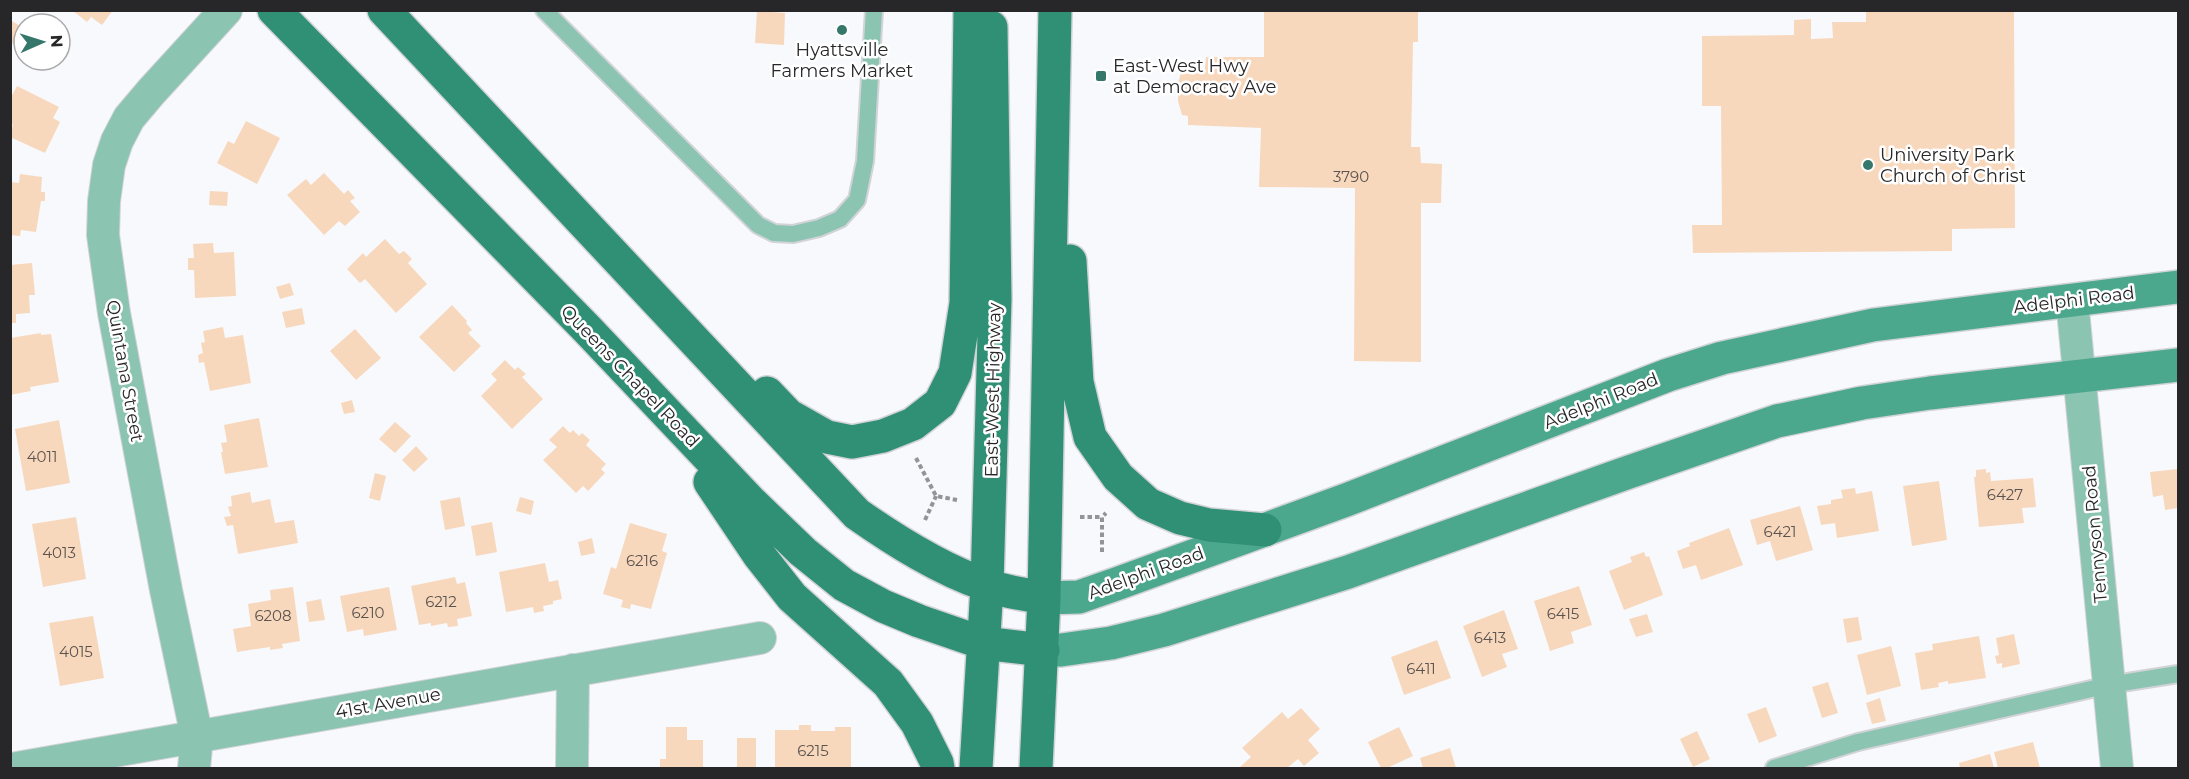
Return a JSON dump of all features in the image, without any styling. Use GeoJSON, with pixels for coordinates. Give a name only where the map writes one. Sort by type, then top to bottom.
{"type":"FeatureCollection","features":[{"type":"Feature","properties":{"kind":"main road","name":"Queens Chapel Road"},"geometry":{"type":"LineString","coordinates":[[274,10],[752,503],[803,552],[844,585],[883,606],[983,643],[1043,650]]}},
{"type":"Feature","properties":{"kind":"main road"},"geometry":{"type":"LineString","coordinates":[[384,10],[857,514],[884,533],[944,567],[987,586],[1044,598]]}},
{"type":"Feature","properties":{"kind":"main road"},"geometry":{"type":"LineString","coordinates":[[578,217],[788,414],[827,437],[852,442],[883,436],[913,424],[940,403],[955,373],[966,303],[970,10]]}},
{"type":"Feature","properties":{"kind":"main road","name":"East-West Highway"},"geometry":{"type":"LineString","coordinates":[[976,768],[987,586],[995,300],[991,10]]}},
{"type":"Feature","properties":{"kind":"main road"},"geometry":{"type":"LineString","coordinates":[[1056,10],[1077,382],[1090,437],[1118,477],[1148,504],[1180,518],[1199,523],[1265,530]]}},
{"type":"Feature","properties":{"kind":"main road"},"geometry":{"type":"LineString","coordinates":[[1036,768],[1043,650],[1056,10]]}},
{"type":"Feature","properties":{"kind":"main road","name":"Adelphi Road"},"geometry":{"type":"LineString","coordinates":[[1044,598],[1079,597],[1430,468],[1668,375],[1722,358],[1873,325],[2178,287]]}},
{"type":"Feature","properties":{"kind":"main road"},"geometry":{"type":"LineString","coordinates":[[1043,650],[1061,650],[1111,643],[1175,626],[1348,572],[1777,421],[1918,394],[2178,365]]}},
{"type":"Feature","properties":{"kind":"main road"},"geometry":{"type":"LineString","coordinates":[[666,412],[759,555],[792,597],[888,683],[917,723],[938,768]]}},
{"type":"Feature","properties":{"kind":"street","name":"Quintana Street"},"geometry":{"type":"LineString","coordinates":[[194,768],[198,737],[165,590],[114,313],[103,235],[104,201],[109,165],[117,141],[129,118],[226,10]]}},
{"type":"Feature","properties":{"kind":"street","name":"Tennyson Road"},"geometry":{"type":"LineString","coordinates":[[2072,300],[2117,768]]}},
{"type":"Feature","properties":{"kind":"street","name":"41st Avenue"},"geometry":{"type":"LineString","coordinates":[[17,768],[760,638]]}},
{"type":"Feature","properties":{"kind":"street"},"geometry":{"type":"LineString","coordinates":[[572,768],[573,670]]}},
{"type":"Feature","properties":{"kind":"lane"},"geometry":{"type":"LineString","coordinates":[[544,10],[758,225],[774,232],[793,234],[819,228],[840,219],[857,200],[865,161],[874,10]]}},
{"type":"Feature","properties":{"kind":"lane"},"geometry":{"type":"LineString","coordinates":[[1774,768],[1858,741],[2109,685],[2178,674]]}},
{"type":"Feature","properties":{"kind":"path"},"geometry":{"type":"LineString","coordinates":[[914,455],[936,496],[963,502]]}},
{"type":"Feature","properties":{"kind":"path"},"geometry":{"type":"LineString","coordinates":[[921,527],[936,496]]}},
{"type":"Feature","properties":{"kind":"path"},"geometry":{"type":"LineString","coordinates":[[1102,552],[1102,517],[1111,507]]}},
{"type":"Feature","properties":{"kind":"path"},"geometry":{"type":"LineString","coordinates":[[1080,517],[1102,517]]}},
{"type":"Feature","properties":{"kind":"building"},"geometry":{"type":"Polygon","coordinates":[[[72,10],[113,10],[102,25],[91,17],[87,22],[72,10]]]}},
{"type":"Feature","properties":{"kind":"building"},"geometry":{"type":"Polygon","coordinates":[[[1264,10],[1418,10],[1418,42],[1413,42],[1411,147],[1420,147],[1421,163],[1442,164],[1441,203],[1421,203],[1421,362],[1354,361],[1355,188],[1259,187],[1261,128],[1188,125],[1188,116],[1182,115],[1178,101],[1178,84],[1182,68],[1205,68],[1206,57],[1264,57],[1264,10]]]}},
{"type":"Feature","properties":{"kind":"building","name":"University Park Church of Christ"},"geometry":{"type":"Polygon","coordinates":[[[1866,10],[2014,10],[2015,228],[1952,229],[1952,251],[1693,253],[1692,225],[1722,225],[1721,106],[1702,106],[1702,36],[1794,35],[1794,20],[1811,19],[1811,39],[1833,38],[1832,22],[1866,22],[1866,10]]]}},
{"type":"Feature","properties":{"kind":"building"},"geometry":{"type":"Polygon","coordinates":[[[757,11],[785,13],[784,45],[755,43],[757,11]]]}},
{"type":"Feature","properties":{"kind":"building"},"geometry":{"type":"Polygon","coordinates":[[[10,20],[12,21],[12,43],[10,42],[10,20]]]}},
{"type":"Feature","properties":{"kind":"building"},"geometry":{"type":"Polygon","coordinates":[[[17,86],[59,107],[53,118],[60,122],[45,153],[10,137],[13,124],[10,123],[10,99],[17,86]]]}},
{"type":"Feature","properties":{"kind":"building"},"geometry":{"type":"Polygon","coordinates":[[[246,121],[280,138],[257,184],[217,163],[228,141],[234,144],[246,121]]]}},
{"type":"Feature","properties":{"kind":"building"},"geometry":{"type":"Polygon","coordinates":[[[324,173],[344,194],[348,190],[355,198],[350,201],[360,212],[345,226],[339,221],[324,235],[287,195],[306,179],[311,185],[324,173]]]}},
{"type":"Feature","properties":{"kind":"building"},"geometry":{"type":"Polygon","coordinates":[[[20,174],[42,177],[41,192],[45,192],[45,201],[41,201],[36,232],[21,230],[20,236],[10,235],[10,182],[19,183],[20,174]]]}},
{"type":"Feature","properties":{"kind":"building"},"geometry":{"type":"Polygon","coordinates":[[[210,191],[228,192],[227,206],[209,205],[210,191]]]}},
{"type":"Feature","properties":{"kind":"building"},"geometry":{"type":"Polygon","coordinates":[[[385,239],[399,254],[404,251],[412,259],[408,263],[427,284],[396,313],[365,279],[360,283],[347,269],[363,253],[366,257],[385,239]]]}},
{"type":"Feature","properties":{"kind":"building"},"geometry":{"type":"Polygon","coordinates":[[[213,243],[214,253],[234,252],[236,296],[195,298],[194,270],[188,270],[188,258],[194,258],[193,244],[213,243]]]}},
{"type":"Feature","properties":{"kind":"building"},"geometry":{"type":"Polygon","coordinates":[[[32,263],[35,295],[29,295],[30,313],[16,314],[16,323],[10,323],[10,265],[32,263]]]}},
{"type":"Feature","properties":{"kind":"building"},"geometry":{"type":"Polygon","coordinates":[[[290,283],[294,295],[280,299],[276,287],[290,283]]]}},
{"type":"Feature","properties":{"kind":"building"},"geometry":{"type":"Polygon","coordinates":[[[452,305],[467,321],[466,323],[472,330],[468,333],[481,346],[454,372],[419,337],[452,305]]]}},
{"type":"Feature","properties":{"kind":"building"},"geometry":{"type":"Polygon","coordinates":[[[302,308],[305,324],[286,328],[282,312],[302,308]]]}},
{"type":"Feature","properties":{"kind":"building"},"geometry":{"type":"Polygon","coordinates":[[[223,327],[225,338],[243,335],[251,383],[210,391],[204,362],[199,363],[198,355],[203,353],[201,343],[205,342],[203,331],[223,327]]]}},
{"type":"Feature","properties":{"kind":"building"},"geometry":{"type":"Polygon","coordinates":[[[355,329],[381,358],[356,380],[330,351],[355,329]]]}},
{"type":"Feature","properties":{"kind":"building"},"geometry":{"type":"Polygon","coordinates":[[[41,333],[41,335],[51,334],[59,382],[30,387],[31,391],[10,395],[10,338],[41,333]]]}},
{"type":"Feature","properties":{"kind":"building"},"geometry":{"type":"Polygon","coordinates":[[[505,360],[515,370],[518,367],[526,374],[522,377],[543,399],[512,429],[481,396],[497,380],[491,374],[505,360]]]}},
{"type":"Feature","properties":{"kind":"building"},"geometry":{"type":"Polygon","coordinates":[[[352,400],[355,412],[344,414],[341,403],[352,400]]]}},
{"type":"Feature","properties":{"kind":"building"},"geometry":{"type":"Polygon","coordinates":[[[259,418],[268,467],[225,474],[221,452],[223,452],[221,443],[227,442],[224,425],[259,418]]]}},
{"type":"Feature","properties":{"kind":"building"},"geometry":{"type":"Polygon","coordinates":[[[59,420],[70,483],[26,491],[15,429],[59,420]]]}},
{"type":"Feature","properties":{"kind":"building"},"geometry":{"type":"Polygon","coordinates":[[[395,422],[411,436],[395,453],[379,439],[395,422]]]}},
{"type":"Feature","properties":{"kind":"building"},"geometry":{"type":"Polygon","coordinates":[[[563,426],[570,433],[573,430],[579,436],[582,433],[590,440],[586,445],[606,464],[601,469],[605,473],[588,491],[583,486],[576,493],[543,460],[557,447],[549,440],[563,426]]]}},
{"type":"Feature","properties":{"kind":"building"},"geometry":{"type":"Polygon","coordinates":[[[416,446],[428,459],[414,472],[402,460],[416,446]]]}},
{"type":"Feature","properties":{"kind":"building"},"geometry":{"type":"Polygon","coordinates":[[[1986,469],[1986,473],[1990,472],[1991,481],[2033,478],[2036,507],[2022,508],[2024,523],[1979,527],[1974,477],[1976,477],[1976,470],[1986,469]]]}},
{"type":"Feature","properties":{"kind":"building"},"geometry":{"type":"Polygon","coordinates":[[[2178,469],[2178,508],[2165,510],[2163,495],[2153,497],[2150,472],[2178,469]]]}},
{"type":"Feature","properties":{"kind":"building"},"geometry":{"type":"Polygon","coordinates":[[[375,473],[386,476],[380,501],[369,498],[375,473]]]}},
{"type":"Feature","properties":{"kind":"building"},"geometry":{"type":"Polygon","coordinates":[[[1939,481],[1947,540],[1912,546],[1903,486],[1939,481]]]}},
{"type":"Feature","properties":{"kind":"building"},"geometry":{"type":"Polygon","coordinates":[[[1855,488],[1856,494],[1872,491],[1879,531],[1837,538],[1835,523],[1821,525],[1817,506],[1831,504],[1831,500],[1843,498],[1841,490],[1855,488]]]}},
{"type":"Feature","properties":{"kind":"building"},"geometry":{"type":"Polygon","coordinates":[[[250,492],[252,503],[270,499],[275,523],[294,520],[298,543],[238,554],[233,525],[227,526],[224,517],[231,516],[228,507],[232,506],[231,496],[250,492]]]}},
{"type":"Feature","properties":{"kind":"building"},"geometry":{"type":"Polygon","coordinates":[[[460,497],[465,526],[445,530],[440,501],[460,497]]]}},
{"type":"Feature","properties":{"kind":"building"},"geometry":{"type":"Polygon","coordinates":[[[520,497],[534,501],[531,515],[516,511],[520,497]]]}},
{"type":"Feature","properties":{"kind":"building"},"geometry":{"type":"Polygon","coordinates":[[[1800,506],[1813,550],[1776,561],[1770,541],[1757,545],[1750,520],[1800,506]]]}},
{"type":"Feature","properties":{"kind":"building"},"geometry":{"type":"Polygon","coordinates":[[[76,517],[86,579],[43,587],[32,524],[76,517]]]}},
{"type":"Feature","properties":{"kind":"building"},"geometry":{"type":"Polygon","coordinates":[[[492,522],[497,552],[476,556],[471,526],[492,522]]]}},
{"type":"Feature","properties":{"kind":"building"},"geometry":{"type":"Polygon","coordinates":[[[630,523],[667,534],[662,551],[667,553],[651,609],[631,604],[630,609],[621,607],[623,600],[603,594],[611,567],[616,569],[630,523]]]}},
{"type":"Feature","properties":{"kind":"building"},"geometry":{"type":"Polygon","coordinates":[[[1729,528],[1743,565],[1701,580],[1696,565],[1683,569],[1677,551],[1690,546],[1689,543],[1729,528]]]}},
{"type":"Feature","properties":{"kind":"building"},"geometry":{"type":"Polygon","coordinates":[[[592,538],[595,553],[581,556],[578,542],[592,538]]]}},
{"type":"Feature","properties":{"kind":"building"},"geometry":{"type":"Polygon","coordinates":[[[1644,552],[1646,557],[1649,556],[1663,595],[1624,610],[1609,571],[1632,562],[1630,557],[1644,552]]]}},
{"type":"Feature","properties":{"kind":"building"},"geometry":{"type":"Polygon","coordinates":[[[545,563],[549,582],[558,580],[562,599],[543,606],[544,611],[534,613],[533,607],[506,612],[499,572],[545,563]]]}},
{"type":"Feature","properties":{"kind":"building"},"geometry":{"type":"Polygon","coordinates":[[[455,577],[457,584],[465,582],[472,616],[457,619],[458,626],[448,627],[447,623],[431,626],[431,623],[419,625],[411,586],[455,577]]]}},
{"type":"Feature","properties":{"kind":"building"},"geometry":{"type":"Polygon","coordinates":[[[1579,586],[1592,625],[1571,632],[1574,643],[1550,651],[1534,601],[1579,586]]]}},
{"type":"Feature","properties":{"kind":"building"},"geometry":{"type":"Polygon","coordinates":[[[293,587],[300,641],[282,644],[283,648],[270,650],[270,647],[237,652],[233,629],[251,626],[248,604],[271,600],[270,590],[293,587]]]}},
{"type":"Feature","properties":{"kind":"building"},"geometry":{"type":"Polygon","coordinates":[[[389,587],[397,630],[364,636],[363,629],[347,632],[340,596],[389,587]]]}},
{"type":"Feature","properties":{"kind":"building"},"geometry":{"type":"Polygon","coordinates":[[[321,599],[325,620],[309,622],[306,602],[321,599]]]}},
{"type":"Feature","properties":{"kind":"building"},"geometry":{"type":"Polygon","coordinates":[[[1504,610],[1518,649],[1502,654],[1507,667],[1482,677],[1463,626],[1504,610]]]}},
{"type":"Feature","properties":{"kind":"building"},"geometry":{"type":"Polygon","coordinates":[[[1647,614],[1653,632],[1636,637],[1629,619],[1647,614]]]}},
{"type":"Feature","properties":{"kind":"building"},"geometry":{"type":"Polygon","coordinates":[[[93,616],[104,678],[60,686],[49,623],[93,616]]]}},
{"type":"Feature","properties":{"kind":"building"},"geometry":{"type":"Polygon","coordinates":[[[1858,617],[1862,640],[1847,643],[1843,619],[1858,617]]]}},
{"type":"Feature","properties":{"kind":"building"},"geometry":{"type":"Polygon","coordinates":[[[2014,634],[2020,664],[2002,668],[2002,663],[1997,664],[1995,656],[1999,655],[1996,638],[2014,634]]]}},
{"type":"Feature","properties":{"kind":"building"},"geometry":{"type":"Polygon","coordinates":[[[1979,636],[1986,678],[1948,684],[1948,681],[1938,683],[1939,687],[1921,690],[1915,653],[1933,650],[1932,644],[1979,636]]]}},
{"type":"Feature","properties":{"kind":"building"},"geometry":{"type":"Polygon","coordinates":[[[1437,640],[1451,678],[1404,695],[1391,657],[1437,640]]]}},
{"type":"Feature","properties":{"kind":"building"},"geometry":{"type":"Polygon","coordinates":[[[1891,646],[1901,686],[1867,695],[1857,655],[1891,646]]]}},
{"type":"Feature","properties":{"kind":"building"},"geometry":{"type":"Polygon","coordinates":[[[1828,682],[1838,713],[1822,718],[1812,687],[1828,682]]]}},
{"type":"Feature","properties":{"kind":"building"},"geometry":{"type":"Polygon","coordinates":[[[1880,698],[1886,721],[1872,724],[1866,703],[1880,698]]]}},
{"type":"Feature","properties":{"kind":"building"},"geometry":{"type":"Polygon","coordinates":[[[1766,707],[1777,736],[1759,743],[1747,714],[1766,707]]]}},
{"type":"Feature","properties":{"kind":"building"},"geometry":{"type":"Polygon","coordinates":[[[1301,708],[1320,729],[1308,740],[1319,753],[1304,766],[1298,759],[1287,768],[1239,768],[1251,757],[1242,748],[1282,712],[1288,719],[1301,708]]]}},
{"type":"Feature","properties":{"kind":"building"},"geometry":{"type":"Polygon","coordinates":[[[799,725],[811,725],[811,731],[835,731],[835,727],[851,727],[851,768],[775,768],[775,730],[799,730],[799,725]]]}},
{"type":"Feature","properties":{"kind":"building"},"geometry":{"type":"Polygon","coordinates":[[[666,727],[687,727],[687,740],[703,740],[703,768],[660,768],[660,759],[666,759],[666,727]]]}},
{"type":"Feature","properties":{"kind":"building"},"geometry":{"type":"Polygon","coordinates":[[[1399,727],[1413,756],[1387,768],[1381,768],[1368,742],[1399,727]]]}},
{"type":"Feature","properties":{"kind":"building"},"geometry":{"type":"Polygon","coordinates":[[[1697,731],[1710,759],[1693,767],[1680,739],[1697,731]]]}},
{"type":"Feature","properties":{"kind":"building"},"geometry":{"type":"Polygon","coordinates":[[[737,738],[756,738],[756,768],[737,768],[737,738]]]}},
{"type":"Feature","properties":{"kind":"building"},"geometry":{"type":"Polygon","coordinates":[[[2033,742],[2040,768],[1998,768],[1994,752],[2033,742]]]}},
{"type":"Feature","properties":{"kind":"building"},"geometry":{"type":"Polygon","coordinates":[[[1450,748],[1456,768],[1423,768],[1420,758],[1450,748]]]}},
{"type":"Feature","properties":{"kind":"building"},"geometry":{"type":"Polygon","coordinates":[[[1990,754],[1994,768],[1960,768],[1959,763],[1990,754]]]}},
{"type":"Feature","properties":{"kind":"place","name":"Hyattsville Farmers Market"},"geometry":{"type":"Point","coordinates":[842,30]}},
{"type":"Feature","properties":{"kind":"place","name":"East-West Hwy at Democracy Ave"},"geometry":{"type":"Point","coordinates":[1101,76]}},
{"type":"Feature","properties":{"kind":"place","name":"University Park Church of Christ"},"geometry":{"type":"Point","coordinates":[1868,165]}}]}
